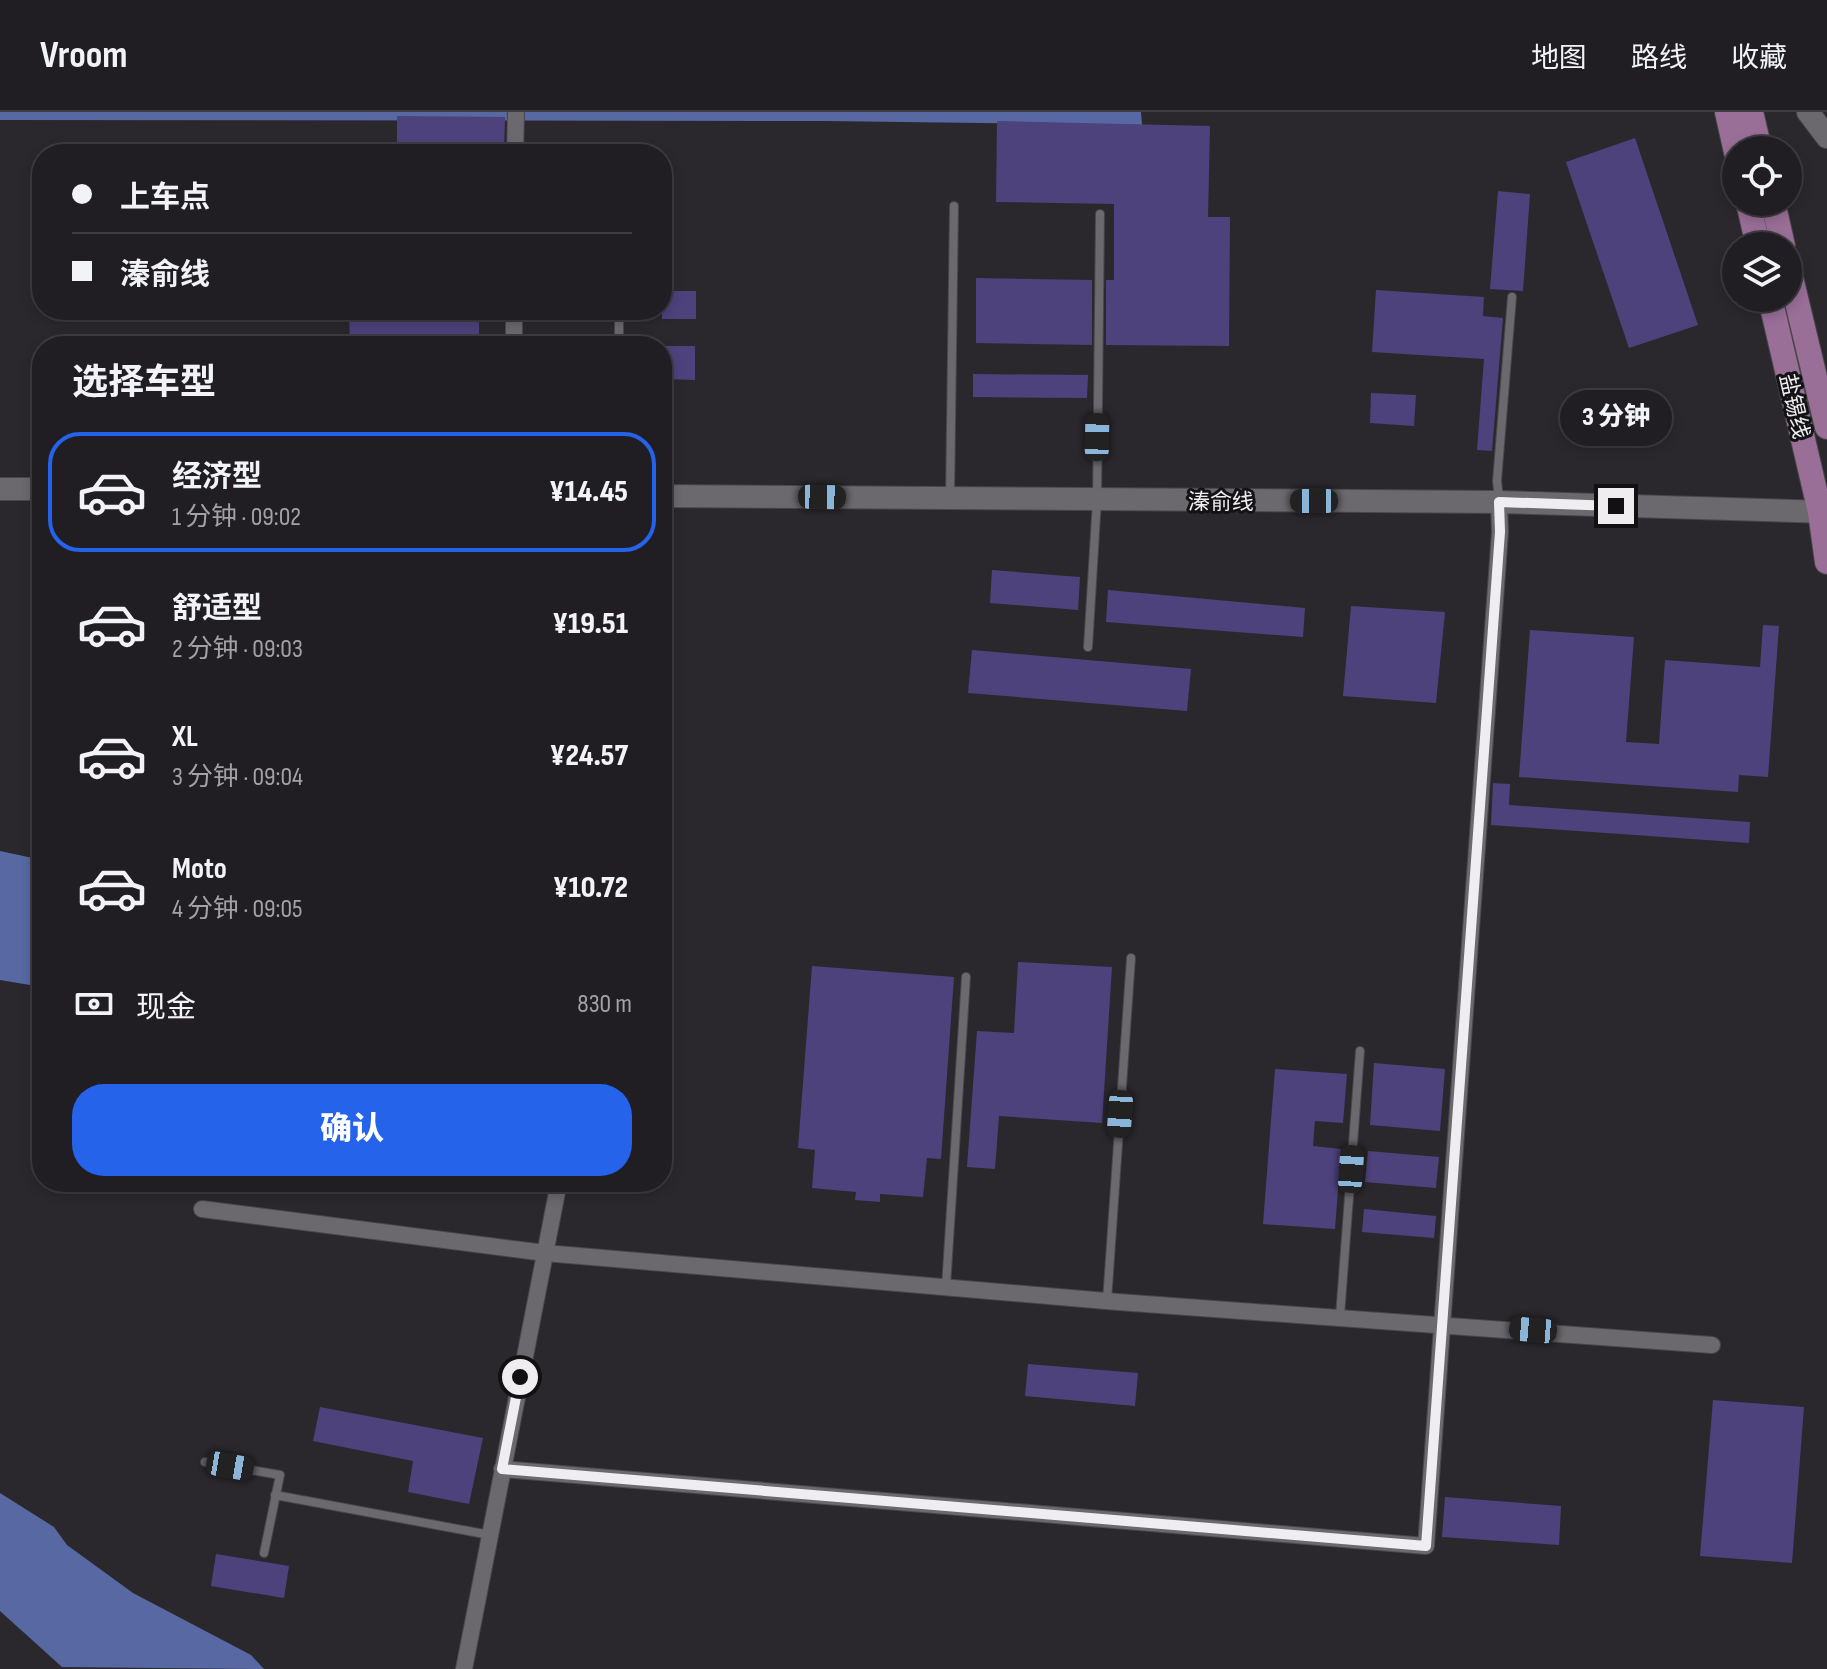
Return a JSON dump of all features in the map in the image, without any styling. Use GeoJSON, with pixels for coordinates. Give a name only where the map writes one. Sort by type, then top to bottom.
{"type":"FeatureCollection","features":[{"type":"Feature","properties":{"kind":"main road"},"geometry":{"type":"LineString","coordinates":[[1727,112],[1732,136]]}},
{"type":"Feature","properties":{"kind":"main road"},"geometry":{"type":"LineString","coordinates":[[1751,112],[1757,136]]}},
{"type":"Feature","properties":{"kind":"main road"},"geometry":{"type":"LineString","coordinates":[[1808,112],[1827,137]]}},
{"type":"Feature","properties":{"kind":"main road","name":"盐锡线"},"geometry":{"type":"LineString","coordinates":[[1774,312],[1824,512],[1827,562]]}},
{"type":"Feature","properties":{"kind":"main road","name":"盐锡线"},"geometry":{"type":"LineString","coordinates":[[1799,312],[1827,427]]}},
{"type":"Feature","properties":{"kind":"main road"},"geometry":{"type":"LineString","coordinates":[[0,489],[32,489]]}},
{"type":"Feature","properties":{"kind":"main road","name":"溱俞线"},"geometry":{"type":"LineString","coordinates":[[672,496],[1499,502],[1824,512]]}},
{"type":"Feature","properties":{"kind":"street"},"geometry":{"type":"LineString","coordinates":[[515,144],[516,112]]}},
{"type":"Feature","properties":{"kind":"street"},"geometry":{"type":"LineString","coordinates":[[502,1469],[1426,1546],[1500,532],[1499,502]]}},
{"type":"Feature","properties":{"kind":"street"},"geometry":{"type":"LineString","coordinates":[[464,1669],[557,1192]]}},
{"type":"Feature","properties":{"kind":"street"},"geometry":{"type":"LineString","coordinates":[[202,1209],[545,1253],[1107,1301],[1443,1323],[1712,1345]]}},
{"type":"Feature","properties":{"kind":"lane"},"geometry":{"type":"LineString","coordinates":[[950,499],[954,206]]}},
{"type":"Feature","properties":{"kind":"lane"},"geometry":{"type":"LineString","coordinates":[[1088,647],[1097,500],[1100,214]]}},
{"type":"Feature","properties":{"kind":"lane"},"geometry":{"type":"LineString","coordinates":[[1499,502],[1497,481],[1512,297]]}},
{"type":"Feature","properties":{"kind":"lane"},"geometry":{"type":"LineString","coordinates":[[1107,1301],[1131,958]]}},
{"type":"Feature","properties":{"kind":"lane"},"geometry":{"type":"LineString","coordinates":[[946,1287],[966,977]]}},
{"type":"Feature","properties":{"kind":"lane"},"geometry":{"type":"LineString","coordinates":[[1340,1316],[1360,1051]]}},
{"type":"Feature","properties":{"kind":"lane"},"geometry":{"type":"LineString","coordinates":[[205,1462],[280,1475],[264,1553]]}},
{"type":"Feature","properties":{"kind":"lane"},"geometry":{"type":"LineString","coordinates":[[275,1495],[490,1535]]}},
{"type":"Feature","properties":{"kind":"water"},"geometry":{"type":"Polygon","coordinates":[[[0,112],[1141,112],[1142,125],[826,121],[0,120],[0,112]]]}},
{"type":"Feature","properties":{"kind":"water"},"geometry":{"type":"Polygon","coordinates":[[[0,851],[32,858],[32,985],[0,980],[0,851]]]}},
{"type":"Feature","properties":{"kind":"water"},"geometry":{"type":"Polygon","coordinates":[[[0,1493],[54,1527],[67,1545],[133,1593],[251,1655],[264,1669],[62,1667],[0,1611],[0,1493]]]}},
{"type":"Feature","properties":{"kind":"building"},"geometry":{"type":"Polygon","coordinates":[[[397,116],[505,117],[504,144],[397,144],[397,116]]]}},
{"type":"Feature","properties":{"kind":"building"},"geometry":{"type":"Polygon","coordinates":[[[997,121],[1210,126],[1208,217],[1230,217],[1229,346],[1106,345],[1106,280],[1114,280],[1114,204],[996,202],[997,121]]]}},
{"type":"Feature","properties":{"kind":"building"},"geometry":{"type":"Polygon","coordinates":[[[1635,138],[1698,325],[1629,348],[1566,162],[1635,138]]]}},
{"type":"Feature","properties":{"kind":"building"},"geometry":{"type":"Polygon","coordinates":[[[1498,191],[1530,194],[1523,291],[1490,289],[1498,191]]]}},
{"type":"Feature","properties":{"kind":"building"},"geometry":{"type":"Polygon","coordinates":[[[976,278],[1092,280],[1092,345],[976,343],[976,278]]]}},
{"type":"Feature","properties":{"kind":"building"},"geometry":{"type":"Polygon","coordinates":[[[1376,290],[1484,297],[1483,316],[1503,318],[1492,451],[1477,450],[1484,359],[1372,352],[1376,290]]]}},
{"type":"Feature","properties":{"kind":"building"},"geometry":{"type":"Polygon","coordinates":[[[672,291],[696,291],[696,319],[672,319],[672,291]]]}},
{"type":"Feature","properties":{"kind":"building"},"geometry":{"type":"Polygon","coordinates":[[[349,320],[479,320],[479,336],[350,336],[349,320]]]}},
{"type":"Feature","properties":{"kind":"building"},"geometry":{"type":"Polygon","coordinates":[[[672,346],[695,346],[695,380],[672,379],[672,346]]]}},
{"type":"Feature","properties":{"kind":"building"},"geometry":{"type":"Polygon","coordinates":[[[973,374],[1088,375],[1087,398],[973,397],[973,374]]]}},
{"type":"Feature","properties":{"kind":"building"},"geometry":{"type":"Polygon","coordinates":[[[1371,393],[1416,395],[1414,426],[1370,423],[1371,393]]]}},
{"type":"Feature","properties":{"kind":"building"},"geometry":{"type":"Polygon","coordinates":[[[992,570],[1080,577],[1078,610],[990,603],[992,570]]]}},
{"type":"Feature","properties":{"kind":"building"},"geometry":{"type":"Polygon","coordinates":[[[1108,590],[1305,608],[1303,637],[1106,622],[1108,590]]]}},
{"type":"Feature","properties":{"kind":"building"},"geometry":{"type":"Polygon","coordinates":[[[1351,606],[1445,612],[1436,703],[1343,696],[1351,606]]]}},
{"type":"Feature","properties":{"kind":"building"},"geometry":{"type":"Polygon","coordinates":[[[1763,625],[1779,626],[1768,777],[1739,775],[1738,792],[1519,777],[1530,630],[1634,637],[1626,742],[1659,744],[1665,660],[1760,667],[1763,625]]]}},
{"type":"Feature","properties":{"kind":"building"},"geometry":{"type":"Polygon","coordinates":[[[972,650],[1191,669],[1187,711],[968,693],[972,650]]]}},
{"type":"Feature","properties":{"kind":"building"},"geometry":{"type":"Polygon","coordinates":[[[1493,783],[1510,784],[1509,805],[1750,822],[1749,843],[1491,825],[1493,783]]]}},
{"type":"Feature","properties":{"kind":"building"},"geometry":{"type":"Polygon","coordinates":[[[1018,962],[1112,967],[1102,1123],[999,1116],[995,1169],[967,1167],[977,1031],[1014,1033],[1018,962]]]}},
{"type":"Feature","properties":{"kind":"building"},"geometry":{"type":"Polygon","coordinates":[[[812,966],[954,977],[941,1159],[927,1158],[923,1197],[880,1194],[880,1202],[855,1200],[856,1192],[812,1188],[815,1150],[798,1148],[812,966]]]}},
{"type":"Feature","properties":{"kind":"building"},"geometry":{"type":"Polygon","coordinates":[[[1374,1063],[1445,1069],[1440,1131],[1370,1125],[1374,1063]]]}},
{"type":"Feature","properties":{"kind":"building"},"geometry":{"type":"Polygon","coordinates":[[[1275,1069],[1347,1074],[1343,1123],[1315,1121],[1313,1146],[1341,1149],[1335,1229],[1263,1224],[1275,1069]]]}},
{"type":"Feature","properties":{"kind":"building"},"geometry":{"type":"Polygon","coordinates":[[[1368,1151],[1439,1157],[1436,1188],[1365,1182],[1368,1151]]]}},
{"type":"Feature","properties":{"kind":"building"},"geometry":{"type":"Polygon","coordinates":[[[1364,1209],[1436,1216],[1434,1238],[1362,1232],[1364,1209]]]}},
{"type":"Feature","properties":{"kind":"building"},"geometry":{"type":"Polygon","coordinates":[[[1028,1364],[1138,1373],[1135,1406],[1025,1396],[1028,1364]]]}},
{"type":"Feature","properties":{"kind":"building"},"geometry":{"type":"Polygon","coordinates":[[[1713,1400],[1804,1407],[1792,1563],[1700,1556],[1713,1400]]]}},
{"type":"Feature","properties":{"kind":"building"},"geometry":{"type":"Polygon","coordinates":[[[320,1407],[483,1438],[469,1504],[408,1492],[413,1461],[313,1441],[320,1407]]]}},
{"type":"Feature","properties":{"kind":"building"},"geometry":{"type":"Polygon","coordinates":[[[1445,1497],[1561,1506],[1559,1545],[1442,1537],[1445,1497]]]}},
{"type":"Feature","properties":{"kind":"building"},"geometry":{"type":"Polygon","coordinates":[[[216,1554],[289,1566],[284,1598],[211,1586],[216,1554]]]}},
{"type":"Feature","properties":{"kind":"route"},"geometry":{"type":"LineString","coordinates":[[520,1377],[502,1469],[1426,1546],[1500,532],[1499,502],[1616,506]]}}]}
